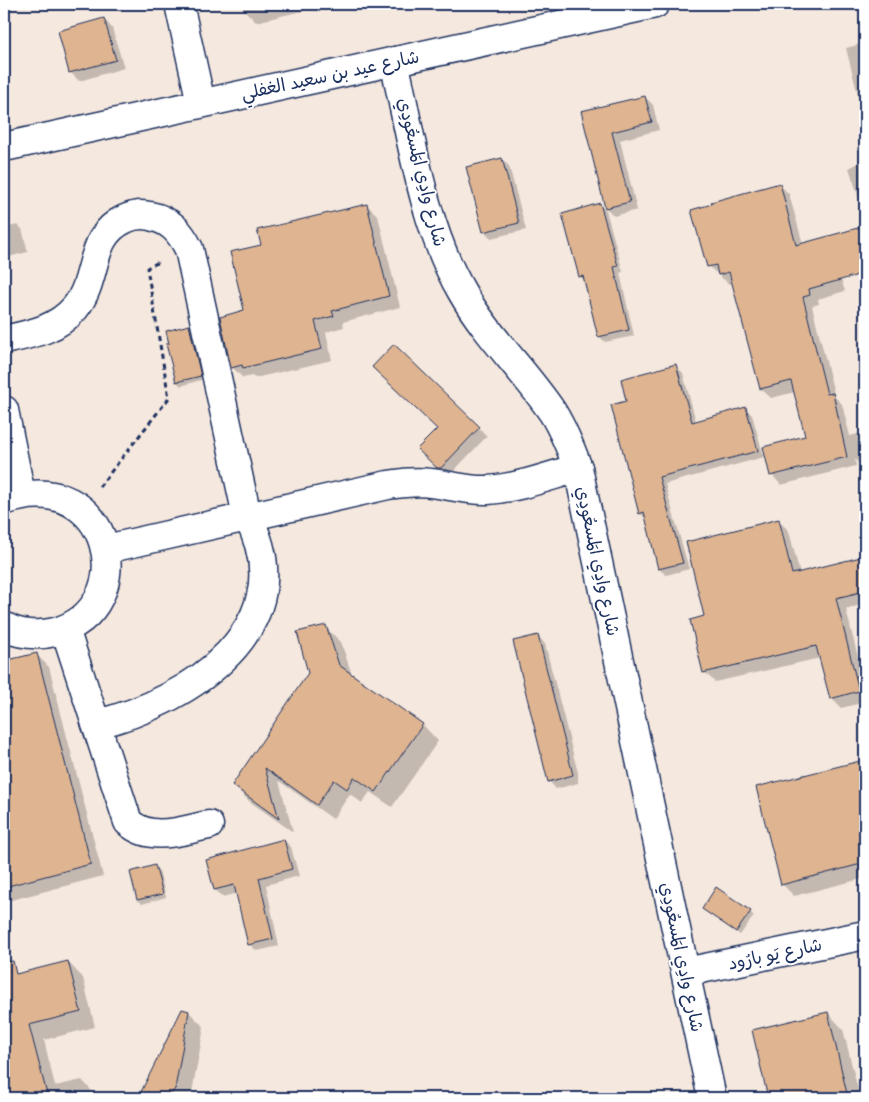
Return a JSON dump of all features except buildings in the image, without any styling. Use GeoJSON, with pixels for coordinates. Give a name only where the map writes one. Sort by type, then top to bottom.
{"type":"FeatureCollection","features":[{"type":"Feature","properties":{"kind":"street"},"geometry":{"type":"LineString","coordinates":[[179,4],[201,103]]}},
{"type":"Feature","properties":{"kind":"street","name":"شارع عيد بن سعيد الغفلي"},"geometry":{"type":"LineString","coordinates":[[4,146],[656,4]]}},
{"type":"Feature","properties":{"kind":"street","name":"شارع وادِي المَسعُودِي"},"geometry":{"type":"LineString","coordinates":[[394,61],[429,214],[449,268],[474,310],[552,413],[566,438],[578,468],[712,1098]]}},
{"type":"Feature","properties":{"kind":"street"},"geometry":{"type":"LineString","coordinates":[[4,340],[38,332],[52,326],[76,307],[85,292],[91,276],[98,245],[105,232],[116,222],[130,216],[144,214],[172,224],[182,235],[189,248],[247,516],[257,534],[264,572],[263,591],[258,610],[248,629],[217,663],[176,694],[153,707],[125,717],[96,724]]}},
{"type":"Feature","properties":{"kind":"street"},"geometry":{"type":"LineString","coordinates":[[4,410],[13,498],[38,493],[53,495],[82,510],[92,520],[106,549],[108,568],[104,587],[95,605],[82,619],[65,629],[46,634],[26,634],[4,626]]}},
{"type":"Feature","properties":{"kind":"street"},"geometry":{"type":"LineString","coordinates":[[106,549],[388,485],[413,482],[432,483],[469,490],[487,490],[504,488],[578,468]]}},
{"type":"Feature","properties":{"kind":"street"},"geometry":{"type":"LineString","coordinates":[[65,629],[128,822],[144,833],[153,835],[209,825]]}},
{"type":"Feature","properties":{"kind":"street","name":"شارع يَو بارُود"},"geometry":{"type":"LineString","coordinates":[[686,972],[865,935]]}},
{"type":"Feature","properties":{"kind":"path"},"geometry":{"type":"LineString","coordinates":[[82,510],[169,398],[147,268],[189,248]]}}]}
